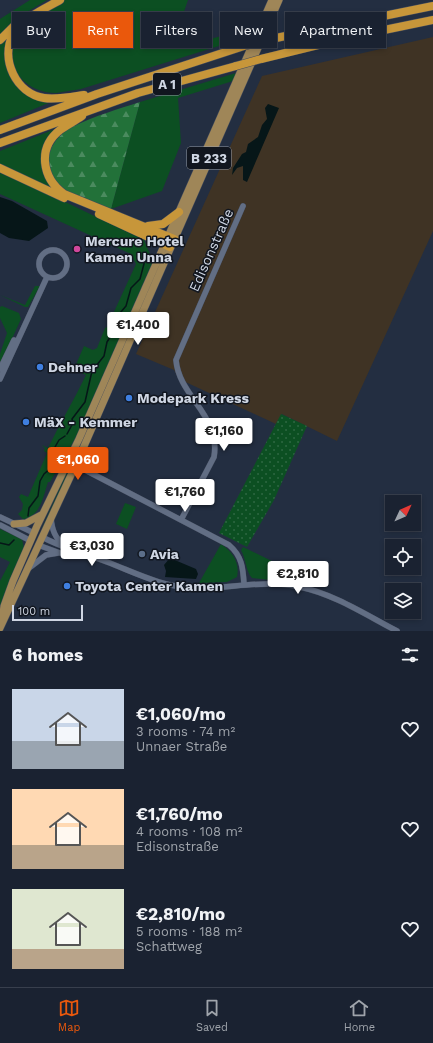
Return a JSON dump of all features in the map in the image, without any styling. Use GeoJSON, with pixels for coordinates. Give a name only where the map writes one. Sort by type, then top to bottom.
{"type":"FeatureCollection","features":[{"type":"Feature","properties":{"kind":"highway"},"geometry":{"type":"LineString","coordinates":[[0,40],[9,29],[27,15],[53,0]]}},
{"type":"Feature","properties":{"kind":"highway"},"geometry":{"type":"LineString","coordinates":[[60,0],[36,14],[12,35],[7,54],[11,74],[17,84],[25,91],[45,98],[97,94]]}},
{"type":"Feature","properties":{"kind":"highway","name":"A 1"},"geometry":{"type":"LineString","coordinates":[[0,130],[97,94],[244,46],[271,39],[433,6]]}},
{"type":"Feature","properties":{"kind":"highway","name":"A 1"},"geometry":{"type":"LineString","coordinates":[[0,143],[100,106],[175,82],[355,36],[433,20]]}},
{"type":"Feature","properties":{"kind":"highway"},"geometry":{"type":"LineString","coordinates":[[100,106],[59,130],[47,148],[45,167],[52,183],[64,194],[143,226],[169,242]]}},
{"type":"Feature","properties":{"kind":"highway"},"geometry":{"type":"LineString","coordinates":[[0,168],[169,242]]}},
{"type":"Feature","properties":{"kind":"highway"},"geometry":{"type":"LineString","coordinates":[[143,226],[163,224],[179,212]]}},
{"type":"Feature","properties":{"kind":"main road","name":"B 233"},"geometry":{"type":"LineString","coordinates":[[169,242],[179,212],[272,0]]}},
{"type":"Feature","properties":{"kind":"main road","name":"B 233"},"geometry":{"type":"LineString","coordinates":[[169,242],[279,0]]}},
{"type":"Feature","properties":{"kind":"main road"},"geometry":{"type":"LineString","coordinates":[[0,628],[27,570],[34,543],[34,533],[169,242]]}},
{"type":"Feature","properties":{"kind":"main road"},"geometry":{"type":"LineString","coordinates":[[0,628],[8,594],[34,543],[42,537],[169,242]]}},
{"type":"Feature","properties":{"kind":"main road"},"geometry":{"type":"LineString","coordinates":[[14,524],[32,521],[43,513]]}},
{"type":"Feature","properties":{"kind":"main road"},"geometry":{"type":"LineString","coordinates":[[34,533],[42,537]]}},
{"type":"Feature","properties":{"kind":"street","name":"Edisonstraße"},"geometry":{"type":"LineString","coordinates":[[181,520],[214,457],[216,447],[212,428],[180,375],[176,360],[243,206]]}},
{"type":"Feature","properties":{"kind":"street"},"geometry":{"type":"LineString","coordinates":[[49,250],[58,250],[66,260],[66,269],[57,278],[47,277],[39,268],[39,259],[43,253],[49,250]]}},
{"type":"Feature","properties":{"kind":"street"},"geometry":{"type":"LineString","coordinates":[[0,379],[47,277]]}},
{"type":"Feature","properties":{"kind":"street"},"geometry":{"type":"LineString","coordinates":[[0,369],[25,318],[30,313]]}},
{"type":"Feature","properties":{"kind":"street"},"geometry":{"type":"LineString","coordinates":[[87,471],[234,549],[242,565],[244,584]]}},
{"type":"Feature","properties":{"kind":"street"},"geometry":{"type":"LineString","coordinates":[[51,516],[52,528],[55,536],[68,548]]}},
{"type":"Feature","properties":{"kind":"street"},"geometry":{"type":"LineString","coordinates":[[0,517],[34,533]]}},
{"type":"Feature","properties":{"kind":"street"},"geometry":{"type":"LineString","coordinates":[[0,525],[34,543],[60,553]]}},
{"type":"Feature","properties":{"kind":"street"},"geometry":{"type":"LineString","coordinates":[[42,537],[81,554],[148,579],[174,586],[210,588],[244,584],[276,583],[315,591],[397,631]]}},
{"type":"Feature","properties":{"kind":"street"},"geometry":{"type":"LineString","coordinates":[[27,570],[46,555],[60,553],[81,554]]}},
{"type":"Feature","properties":{"kind":"shaded area"},"geometry":{"type":"Polygon","coordinates":[[[433,37],[433,231],[337,441],[282,414],[276,424],[179,379],[174,370],[136,354],[262,76],[433,37]]]}},
{"type":"Feature","properties":{"kind":"shaded area"},"geometry":{"type":"Polygon","coordinates":[[[268,104],[279,108],[247,182],[243,180],[243,166],[237,168],[232,175],[233,168],[242,154],[246,152],[248,144],[258,137],[262,125],[267,119],[265,108],[268,104]]]}},
{"type":"Feature","properties":{"kind":"shaded area"},"geometry":{"type":"Polygon","coordinates":[[[0,197],[12,201],[47,221],[48,228],[29,241],[9,238],[0,233],[0,197]]]}},
{"type":"Feature","properties":{"kind":"shaded area"},"geometry":{"type":"Polygon","coordinates":[[[170,558],[196,569],[198,574],[196,579],[165,577],[166,571],[164,565],[170,558]]]}},
{"type":"Feature","properties":{"kind":"green space"},"geometry":{"type":"Polygon","coordinates":[[[30,0],[47,0],[27,12],[12,12],[12,24],[0,34],[0,19],[30,0]]]}},
{"type":"Feature","properties":{"kind":"green space"},"geometry":{"type":"Polygon","coordinates":[[[65,0],[188,0],[184,12],[141,12],[141,48],[212,48],[212,38],[220,36],[220,46],[81,89],[56,93],[41,91],[28,84],[18,74],[12,58],[12,48],[65,48],[65,12],[43,12],[65,0]]]}},
{"type":"Feature","properties":{"kind":"green space"},"geometry":{"type":"Polygon","coordinates":[[[5,38],[7,39],[4,53],[7,70],[16,85],[51,102],[0,123],[0,45],[5,38]]]}},
{"type":"Feature","properties":{"kind":"green space"},"geometry":{"type":"Polygon","coordinates":[[[236,73],[233,81],[178,98],[181,143],[162,191],[111,209],[140,102],[236,73]]]}},
{"type":"Feature","properties":{"kind":"green space"},"geometry":{"type":"Polygon","coordinates":[[[140,102],[111,209],[76,197],[63,190],[52,177],[48,160],[50,152],[59,137],[66,131],[82,122],[140,102]]]}},
{"type":"Feature","properties":{"kind":"green space"},"geometry":{"type":"Polygon","coordinates":[[[55,129],[44,148],[41,159],[44,174],[53,189],[0,166],[0,151],[55,129]]]}},
{"type":"Feature","properties":{"kind":"green space"},"geometry":{"type":"Polygon","coordinates":[[[0,173],[26,183],[144,240],[153,261],[79,432],[50,482],[48,482],[43,499],[37,510],[29,518],[23,519],[18,514],[22,510],[23,504],[19,497],[21,494],[28,497],[47,453],[44,451],[45,448],[42,445],[48,448],[86,375],[74,369],[84,346],[93,350],[97,348],[136,264],[131,254],[0,194],[0,173]]]}},
{"type":"Feature","properties":{"kind":"green space"},"geometry":{"type":"Polygon","coordinates":[[[35,286],[40,286],[28,307],[0,295],[25,305],[35,286]]]}},
{"type":"Feature","properties":{"kind":"green space"},"geometry":{"type":"Polygon","coordinates":[[[2,306],[19,313],[21,319],[0,365],[0,354],[7,333],[0,318],[0,307],[2,306]]]}},
{"type":"Feature","properties":{"kind":"green space"},"geometry":{"type":"Polygon","coordinates":[[[281,414],[307,426],[274,500],[247,547],[219,533],[281,414]]]}},
{"type":"Feature","properties":{"kind":"green space"},"geometry":{"type":"Polygon","coordinates":[[[79,445],[81,445],[44,528],[42,528],[79,445]]]}},
{"type":"Feature","properties":{"kind":"green space"},"geometry":{"type":"Polygon","coordinates":[[[125,503],[136,507],[127,529],[116,524],[125,503]]]}},
{"type":"Feature","properties":{"kind":"green space"},"geometry":{"type":"Polygon","coordinates":[[[0,529],[22,539],[24,548],[0,606],[0,581],[10,562],[0,557],[0,529]]]}},
{"type":"Feature","properties":{"kind":"green space"},"geometry":{"type":"Polygon","coordinates":[[[221,544],[235,558],[238,572],[237,577],[227,582],[199,583],[221,544]]]}},
{"type":"Feature","properties":{"kind":"green space"},"geometry":{"type":"Polygon","coordinates":[[[243,547],[278,564],[281,567],[276,578],[271,580],[252,578],[248,572],[241,550],[243,547]]]}},
{"type":"Feature","properties":{"kind":"green space"},"geometry":{"type":"Polygon","coordinates":[[[284,569],[314,583],[312,587],[283,581],[281,577],[284,569]]]}},
{"type":"Feature","properties":{"kind":"waterway"},"geometry":{"type":"LineString","coordinates":[[67,434],[73,423],[72,419],[85,402],[92,371],[104,356],[107,342],[112,334],[114,320],[126,306],[131,288],[140,279],[145,260]]}},
{"type":"Feature","properties":{"kind":"waterway"},"geometry":{"type":"LineString","coordinates":[[55,447],[59,440],[65,436]]}},
{"type":"Feature","properties":{"kind":"waterway"},"geometry":{"type":"LineString","coordinates":[[28,516],[29,508],[38,496],[40,481],[44,474],[53,466],[54,453]]}},
{"type":"Feature","properties":{"kind":"waterway"},"geometry":{"type":"LineString","coordinates":[[0,543],[9,545],[14,540]]}},
{"type":"Feature","properties":{"kind":"place","name":"Mercure Hotel Kamen Unna"},"geometry":{"type":"Point","coordinates":[77,249]}},
{"type":"Feature","properties":{"kind":"place","name":"Dehner"},"geometry":{"type":"Point","coordinates":[40,367]}},
{"type":"Feature","properties":{"kind":"place","name":"Modepark Kress"},"geometry":{"type":"Point","coordinates":[129,398]}},
{"type":"Feature","properties":{"kind":"place","name":"MäX - Kemmer"},"geometry":{"type":"Point","coordinates":[26,422]}},
{"type":"Feature","properties":{"kind":"place","name":"Avia"},"geometry":{"type":"Point","coordinates":[142,554]}},
{"type":"Feature","properties":{"kind":"place","name":"Toyota Center Kamen"},"geometry":{"type":"Point","coordinates":[67,586]}}]}
